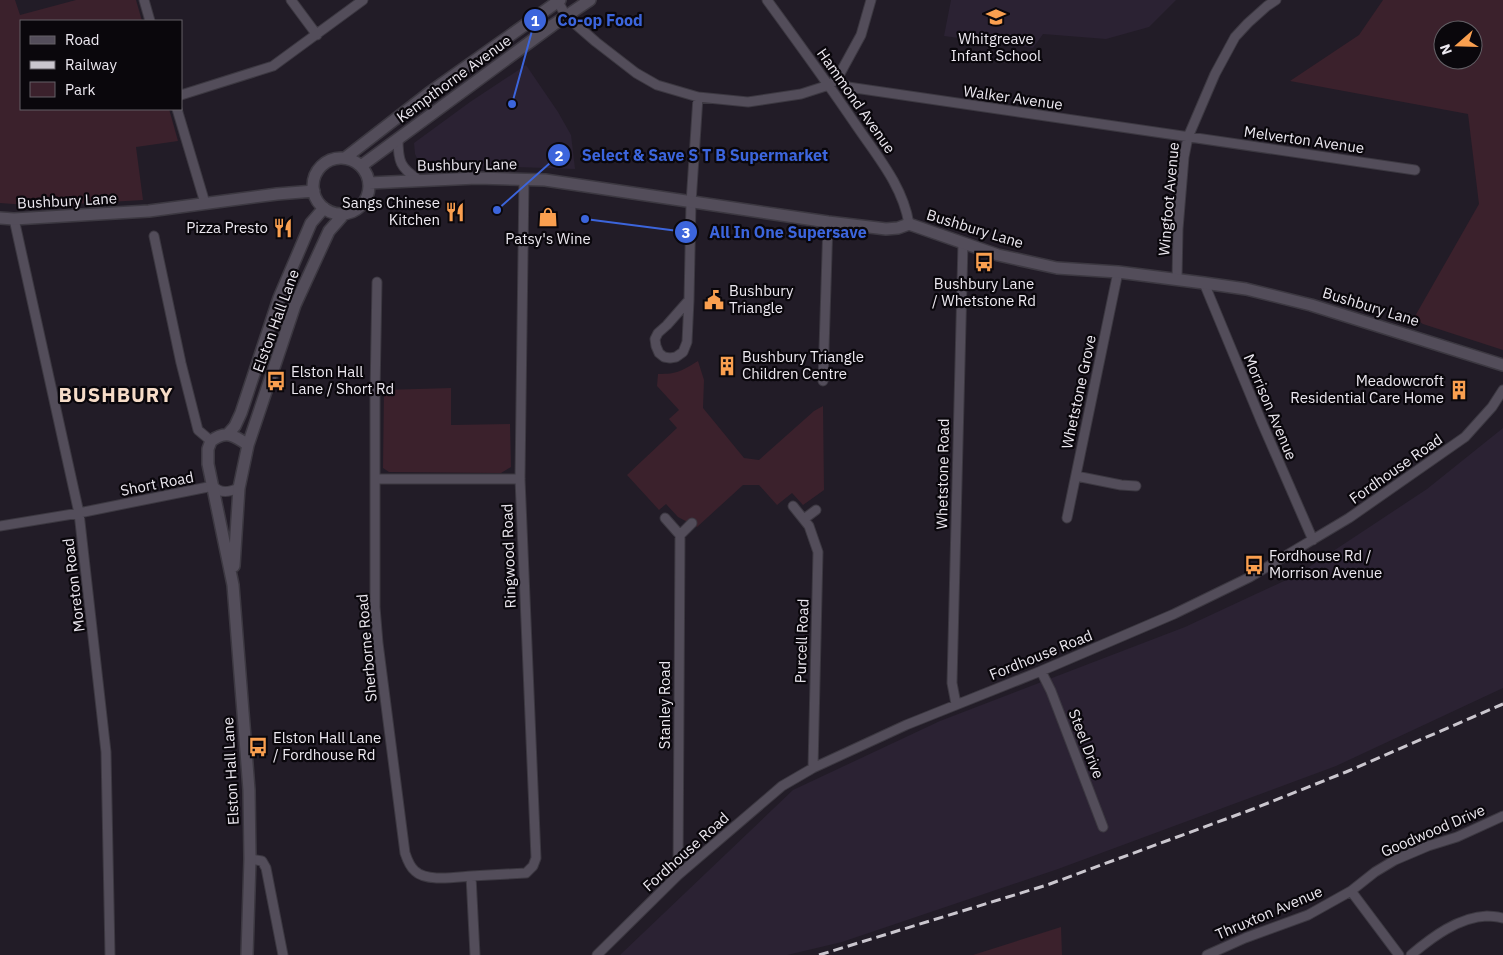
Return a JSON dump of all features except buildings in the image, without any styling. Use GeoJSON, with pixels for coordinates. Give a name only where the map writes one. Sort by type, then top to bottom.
{"type":"FeatureCollection","features":[{"type":"Feature","properties":{"kind":"street"},"geometry":{"type":"LineString","coordinates":[[144,0],[150,20]]}},
{"type":"Feature","properties":{"kind":"street"},"geometry":{"type":"LineString","coordinates":[[290,0],[317,35]]}},
{"type":"Feature","properties":{"kind":"street"},"geometry":{"type":"LineString","coordinates":[[182,95],[273,66],[363,0]]}},
{"type":"Feature","properties":{"kind":"street"},"geometry":{"type":"LineString","coordinates":[[558,0],[566,16],[596,42],[636,73],[657,85],[698,97],[748,102],[802,94],[833,82],[861,35],[871,0]]}},
{"type":"Feature","properties":{"kind":"street","name":"Kempthorne Avenue"},"geometry":{"type":"LineString","coordinates":[[345,158],[429,93],[558,0]]}},
{"type":"Feature","properties":{"kind":"street","name":"Kempthorne Avenue"},"geometry":{"type":"LineString","coordinates":[[361,166],[590,0]]}},
{"type":"Feature","properties":{"kind":"street","name":"Hammond Avenue"},"geometry":{"type":"LineString","coordinates":[[767,0],[833,82],[901,194],[907,210],[909,224]]}},
{"type":"Feature","properties":{"kind":"street","name":"Wingfoot Avenue"},"geometry":{"type":"LineString","coordinates":[[1177,279],[1178,229],[1183,166],[1188,138],[1214,74],[1235,37],[1248,22],[1276,0]]}},
{"type":"Feature","properties":{"kind":"street","name":"Walker Avenue"},"geometry":{"type":"LineString","coordinates":[[833,82],[848,87],[1188,138]]}},
{"type":"Feature","properties":{"kind":"street"},"geometry":{"type":"LineString","coordinates":[[690,300],[658,333],[655,339],[659,353],[664,357],[676,357],[683,352],[687,342],[690,300],[691,202],[698,97]]}},
{"type":"Feature","properties":{"kind":"street"},"geometry":{"type":"LineString","coordinates":[[177,110],[205,203]]}},
{"type":"Feature","properties":{"kind":"street","name":"Melverton Avenue"},"geometry":{"type":"LineString","coordinates":[[1188,138],[1415,170]]}},
{"type":"Feature","properties":{"kind":"street"},"geometry":{"type":"LineString","coordinates":[[398,139],[398,156],[402,166],[419,180]]}},
{"type":"Feature","properties":{"kind":"street"},"geometry":{"type":"LineString","coordinates":[[345,158],[361,166],[369,184],[368,193],[361,205],[352,212],[344,214],[324,208],[314,191],[314,178],[321,167],[329,161],[345,158]]}},
{"type":"Feature","properties":{"kind":"street","name":"Bushbury Lane"},"geometry":{"type":"LineString","coordinates":[[369,184],[477,178],[545,180],[828,222],[886,229],[898,228],[909,224],[998,255],[1057,268],[1118,272],[1177,279],[1246,289],[1311,304],[1503,365]]}},
{"type":"Feature","properties":{"kind":"street","name":"Ringwood Road"},"geometry":{"type":"LineString","coordinates":[[471,876],[526,874],[533,866],[536,858],[520,478],[524,179]]}},
{"type":"Feature","properties":{"kind":"street","name":"Bushbury Lane"},"geometry":{"type":"LineString","coordinates":[[0,218],[14,219],[149,211],[314,191]]}},
{"type":"Feature","properties":{"kind":"street","name":"Elston Hall Lane"},"geometry":{"type":"LineString","coordinates":[[228,434],[235,426],[241,413],[279,298],[311,223],[324,208]]}},
{"type":"Feature","properties":{"kind":"street","name":"Elston Hall Lane"},"geometry":{"type":"LineString","coordinates":[[233,585],[239,488],[248,445],[295,305],[329,230],[344,214]]}},
{"type":"Feature","properties":{"kind":"street","name":"Moreton Road"},"geometry":{"type":"LineString","coordinates":[[14,219],[79,513],[106,752],[110,955]]}},
{"type":"Feature","properties":{"kind":"street"},"geometry":{"type":"LineString","coordinates":[[823,381],[828,222]]}},
{"type":"Feature","properties":{"kind":"street"},"geometry":{"type":"LineString","coordinates":[[154,236],[181,363],[198,430],[211,441],[228,434],[248,445]]}},
{"type":"Feature","properties":{"kind":"street","name":"Whetstone Road"},"geometry":{"type":"LineString","coordinates":[[956,704],[952,683],[963,243]]}},
{"type":"Feature","properties":{"kind":"street","name":"Whetstone Grove"},"geometry":{"type":"LineString","coordinates":[[1067,518],[1118,272]]}},
{"type":"Feature","properties":{"kind":"street","name":"Sherborne Road"},"geometry":{"type":"LineString","coordinates":[[377,282],[375,606],[405,853],[414,871],[420,876],[429,878],[471,876]]}},
{"type":"Feature","properties":{"kind":"street","name":"Morrison Avenue"},"geometry":{"type":"LineString","coordinates":[[1204,283],[1313,540]]}},
{"type":"Feature","properties":{"kind":"street","name":"Fordhouse Road"},"geometry":{"type":"LineString","coordinates":[[597,955],[678,876],[782,786],[813,768],[956,704],[1041,671],[1174,614],[1242,582],[1349,518],[1465,437],[1492,407],[1503,390]]}},
{"type":"Feature","properties":{"kind":"street","name":"Elston Hall Lane"},"geometry":{"type":"LineString","coordinates":[[211,441],[208,456],[233,585],[249,790],[250,860],[247,955]]}},
{"type":"Feature","properties":{"kind":"street"},"geometry":{"type":"LineString","coordinates":[[1076,476],[1136,486]]}},
{"type":"Feature","properties":{"kind":"street"},"geometry":{"type":"LineString","coordinates":[[375,479],[520,478]]}},
{"type":"Feature","properties":{"kind":"street","name":"Short Road"},"geometry":{"type":"LineString","coordinates":[[0,526],[79,513],[213,486],[218,491],[224,492],[239,488]]}},
{"type":"Feature","properties":{"kind":"street","name":"Purcell Road"},"geometry":{"type":"LineString","coordinates":[[793,506],[810,526],[818,552],[813,768]]}},
{"type":"Feature","properties":{"kind":"street"},"geometry":{"type":"LineString","coordinates":[[804,519],[816,510]]}},
{"type":"Feature","properties":{"kind":"street"},"geometry":{"type":"LineString","coordinates":[[665,518],[680,535],[692,523]]}},
{"type":"Feature","properties":{"kind":"street","name":"Stanley Road"},"geometry":{"type":"LineString","coordinates":[[678,876],[680,535]]}},
{"type":"Feature","properties":{"kind":"street","name":"Steel Drive"},"geometry":{"type":"LineString","coordinates":[[1041,671],[1051,691],[1103,827]]}},
{"type":"Feature","properties":{"kind":"street","name":"Goodwood Drive"},"geometry":{"type":"LineString","coordinates":[[1351,891],[1375,872],[1395,860],[1428,846],[1457,837],[1503,816]]}},
{"type":"Feature","properties":{"kind":"street"},"geometry":{"type":"LineString","coordinates":[[250,860],[262,861],[266,868],[284,955]]}},
{"type":"Feature","properties":{"kind":"street"},"geometry":{"type":"LineString","coordinates":[[471,876],[475,955]]}},
{"type":"Feature","properties":{"kind":"street"},"geometry":{"type":"LineString","coordinates":[[1351,891],[1399,955]]}},
{"type":"Feature","properties":{"kind":"street","name":"Thruxton Avenue"},"geometry":{"type":"LineString","coordinates":[[1207,955],[1308,914],[1351,891]]}},
{"type":"Feature","properties":{"kind":"street"},"geometry":{"type":"LineString","coordinates":[[1411,955],[1451,926],[1470,919],[1487,916],[1503,918]]}},
{"type":"Feature","properties":{"kind":"shaded area"},"geometry":{"type":"Polygon","coordinates":[[[951,0],[1176,0],[1149,27],[1106,39],[1043,34],[1033,48],[944,36],[951,0]]]}},
{"type":"Feature","properties":{"kind":"shaded area"},"geometry":{"type":"Polygon","coordinates":[[[526,65],[558,112],[571,135],[575,169],[429,164],[418,160],[415,154],[414,143],[470,102],[526,65]]]}},
{"type":"Feature","properties":{"kind":"shaded area"},"geometry":{"type":"Polygon","coordinates":[[[1503,428],[1503,688],[1336,766],[1058,869],[842,942],[787,955],[620,955],[793,790],[940,721],[1185,627],[1297,575],[1427,489],[1503,428]]]}},
{"type":"Feature","properties":{"kind":"green space"},"geometry":{"type":"Polygon","coordinates":[[[0,0],[15,0],[20,15],[76,0],[136,0],[142,20],[20,20],[20,110],[169,110],[178,141],[136,147],[143,200],[40,206],[0,203],[0,0]]]}},
{"type":"Feature","properties":{"kind":"green space"},"geometry":{"type":"Polygon","coordinates":[[[1383,0],[1503,0],[1503,350],[1423,324],[1414,318],[1479,204],[1468,114],[1290,81],[1359,35],[1383,0]]]}},
{"type":"Feature","properties":{"kind":"green space"},"geometry":{"type":"Polygon","coordinates":[[[698,361],[704,380],[703,408],[744,458],[759,460],[814,411],[823,406],[824,490],[803,505],[792,493],[777,505],[759,485],[743,485],[697,527],[678,517],[666,504],[659,510],[627,475],[677,428],[669,419],[679,410],[657,386],[658,374],[679,371],[698,361]]]}},
{"type":"Feature","properties":{"kind":"green space"},"geometry":{"type":"Polygon","coordinates":[[[451,388],[451,425],[510,424],[511,467],[501,473],[389,472],[383,468],[384,390],[451,388]]]}},
{"type":"Feature","properties":{"kind":"green space"},"geometry":{"type":"Polygon","coordinates":[[[1061,927],[1062,955],[973,955],[1061,927]]]}},
{"type":"Feature","properties":{"kind":"railway"},"geometry":{"type":"LineString","coordinates":[[819,955],[1047,885],[1253,809],[1346,772],[1503,704]]}},
{"type":"Feature","properties":{"kind":"place","name":"Whitgreave Infant School"},"geometry":{"type":"Point","coordinates":[996,17]}},
{"type":"Feature","properties":{"kind":"place","name":"Co-op Food"},"geometry":{"type":"Point","coordinates":[512,104]}},
{"type":"Feature","properties":{"kind":"place","name":"Select & Save S T B Supermarket"},"geometry":{"type":"Point","coordinates":[497,210]}},
{"type":"Feature","properties":{"kind":"place","name":"Sangs Chinese Kitchen"},"geometry":{"type":"Point","coordinates":[455,212]}},
{"type":"Feature","properties":{"kind":"place","name":"Patsy's Wine"},"geometry":{"type":"Point","coordinates":[548,217]}},
{"type":"Feature","properties":{"kind":"place","name":"All In One Supersave"},"geometry":{"type":"Point","coordinates":[585,219]}},
{"type":"Feature","properties":{"kind":"place","name":"Pizza Presto"},"geometry":{"type":"Point","coordinates":[283,228]}},
{"type":"Feature","properties":{"kind":"place","name":"Bushbury Lane / Whetstone Rd"},"geometry":{"type":"Point","coordinates":[984,262]}},
{"type":"Feature","properties":{"kind":"place","name":"Bushbury Triangle"},"geometry":{"type":"Point","coordinates":[714,300]}},
{"type":"Feature","properties":{"kind":"place","name":"Bushbury Triangle Children Centre"},"geometry":{"type":"Point","coordinates":[727,366]}},
{"type":"Feature","properties":{"kind":"place","name":"Elston Hall Lane / Short Rd"},"geometry":{"type":"Point","coordinates":[276,381]}},
{"type":"Feature","properties":{"kind":"place","name":"Meadowcroft Residential Care Home"},"geometry":{"type":"Point","coordinates":[1459,390]}},
{"type":"Feature","properties":{"kind":"place","name":"Fordhouse Rd / Morrison Avenue"},"geometry":{"type":"Point","coordinates":[1254,565]}},
{"type":"Feature","properties":{"kind":"place","name":"Elston Hall Lane / Fordhouse Rd"},"geometry":{"type":"Point","coordinates":[258,747]}},
{"type":"Feature","properties":{"kind":"district","name":"BUSHBURY"},"geometry":{"type":"Point","coordinates":[116,395]}}]}
